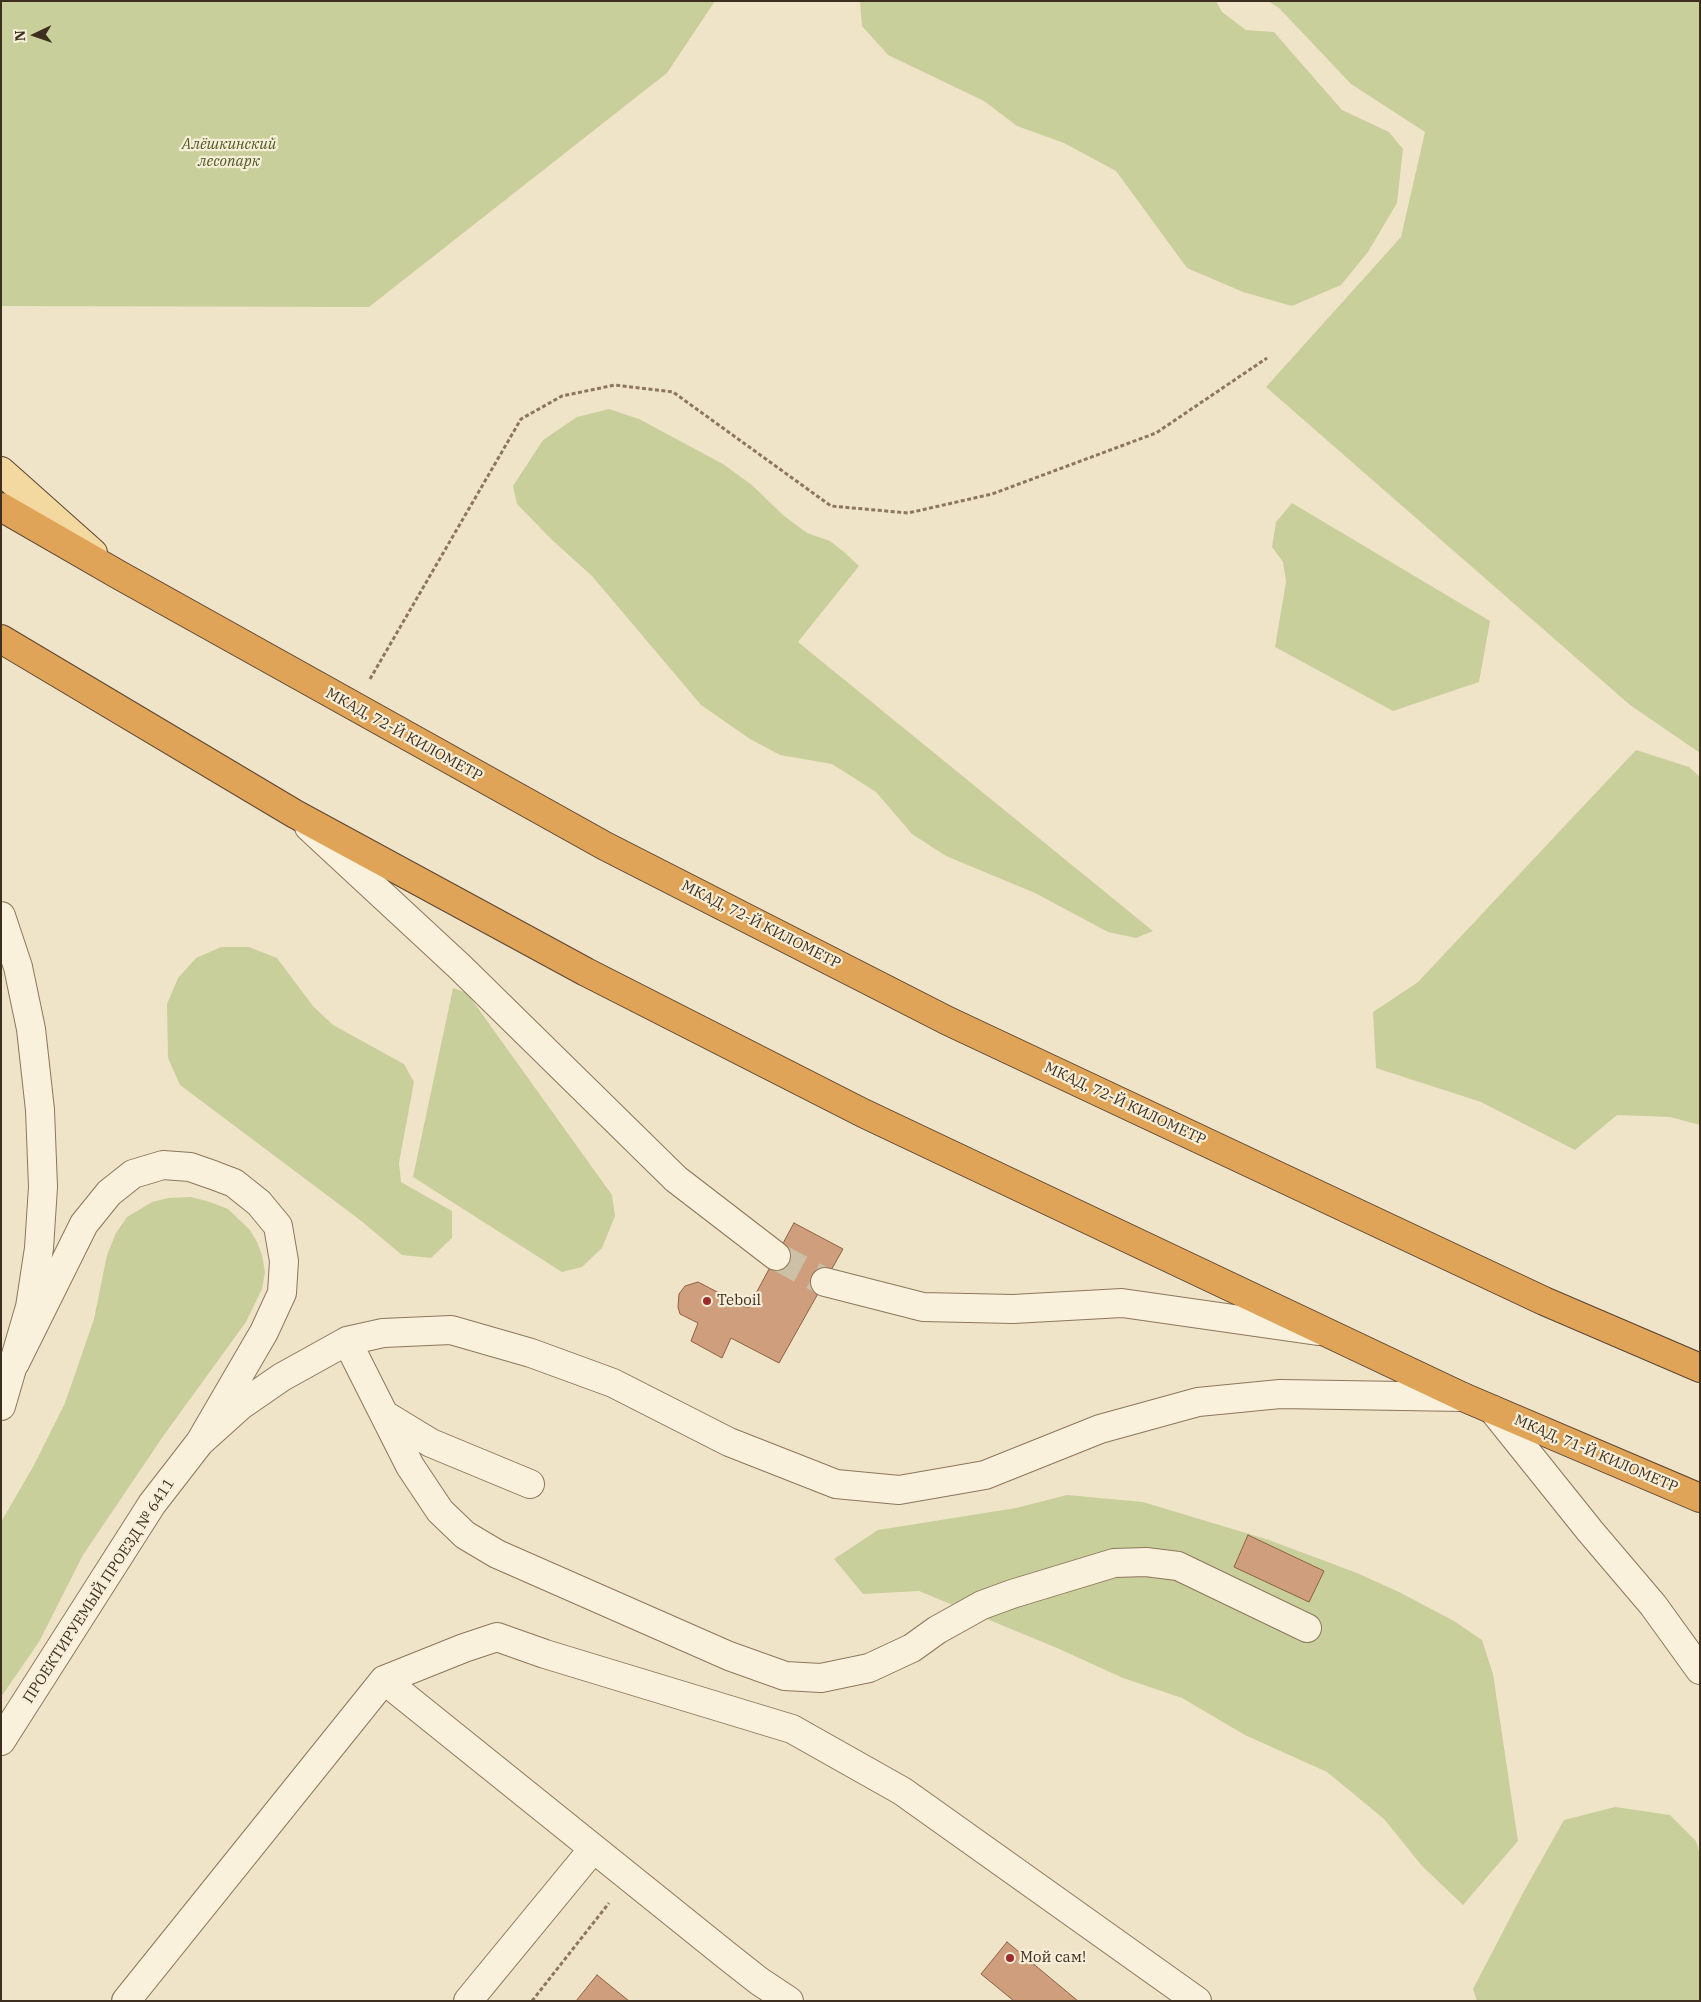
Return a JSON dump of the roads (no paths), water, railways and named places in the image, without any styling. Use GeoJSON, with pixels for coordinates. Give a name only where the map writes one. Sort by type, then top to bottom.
{"type":"FeatureCollection","features":[{"type":"Feature","properties":{"kind":"highway","name":"МКАД, 72-Й КИЛОМЕТР"},"geometry":{"type":"LineString","coordinates":[[1,507],[354,707],[605,846],[948,1021],[1544,1301],[1700,1368]]}},
{"type":"Feature","properties":{"kind":"highway"},"geometry":{"type":"LineString","coordinates":[[1,639],[295,814],[586,972],[854,1109],[1322,1332],[1493,1410]]}},
{"type":"Feature","properties":{"kind":"highway","name":"МКАД, 71-Й КИЛОМЕТР"},"geometry":{"type":"LineString","coordinates":[[1493,1410],[1700,1498]]}},
{"type":"Feature","properties":{"kind":"main road"},"geometry":{"type":"LineString","coordinates":[[1,471],[119,575]]}},
{"type":"Feature","properties":{"kind":"street"},"geometry":{"type":"LineString","coordinates":[[295,814],[460,967],[676,1179],[776,1256]]}},
{"type":"Feature","properties":{"kind":"street","name":"ПРОЕКТИРУЕМЫЙ ПРОЕЗД № 6411"},"geometry":{"type":"LineString","coordinates":[[1,916],[18,968],[31,1029],[40,1110],[43,1187],[39,1248],[30,1307],[1,1406]]}},
{"type":"Feature","properties":{"kind":"street","name":"ПРОЕКТИРУЕМЫЙ ПРОЕЗД № 6411"},"geometry":{"type":"LineString","coordinates":[[1,1741],[152,1504],[200,1442],[264,1332],[282,1293],[284,1261],[278,1226],[259,1203],[234,1183],[190,1167],[163,1164],[133,1174],[109,1193],[84,1224],[15,1363]]}},
{"type":"Feature","properties":{"kind":"street"},"geometry":{"type":"LineString","coordinates":[[824,1282],[922,1307],[1013,1309],[1122,1303],[1322,1332]]}},
{"type":"Feature","properties":{"kind":"street","name":"ПРОЕКТИРУЕМЫЙ ПРОЕЗД № 6411"},"geometry":{"type":"LineString","coordinates":[[200,1442],[240,1406],[282,1377],[347,1340],[383,1333],[451,1330],[531,1353],[613,1383],[729,1442],[836,1484],[899,1490],[985,1475],[1100,1429],[1198,1402],[1280,1394],[1463,1397]]}},
{"type":"Feature","properties":{"kind":"street"},"geometry":{"type":"LineString","coordinates":[[347,1340],[415,1473],[440,1510],[465,1534],[497,1554],[729,1656],[784,1676],[821,1678],[869,1668],[912,1648],[937,1630],[982,1605],[1114,1563],[1146,1562],[1178,1566],[1307,1628]]}},
{"type":"Feature","properties":{"kind":"street"},"geometry":{"type":"LineString","coordinates":[[1493,1410],[1652,1605],[1700,1670]]}},
{"type":"Feature","properties":{"kind":"street"},"geometry":{"type":"LineString","coordinates":[[385,1414],[431,1443],[530,1484]]}},
{"type":"Feature","properties":{"kind":"street"},"geometry":{"type":"LineString","coordinates":[[126,2001],[384,1680],[497,1637],[545,1654],[792,1729],[902,1790],[1197,2001]]}},
{"type":"Feature","properties":{"kind":"street"},"geometry":{"type":"LineString","coordinates":[[384,1680],[629,1878],[759,1981],[789,2001]]}},
{"type":"Feature","properties":{"kind":"street"},"geometry":{"type":"LineString","coordinates":[[468,2001],[593,1849]]}},
{"type":"Feature","properties":{"kind":"tunnel"},"geometry":{"type":"LineString","coordinates":[[776,1256],[825,1282]]}},
{"type":"Feature","properties":{"kind":"place","name":"Teboil"},"geometry":{"type":"Point","coordinates":[707,1301]}},
{"type":"Feature","properties":{"kind":"place","name":"Мой сам!"},"geometry":{"type":"Point","coordinates":[1010,1958]}},
{"type":"Feature","properties":{"kind":"park label","name":"Алёшкинский лесопарк"},"geometry":{"type":"Point","coordinates":[229,154]}}]}
